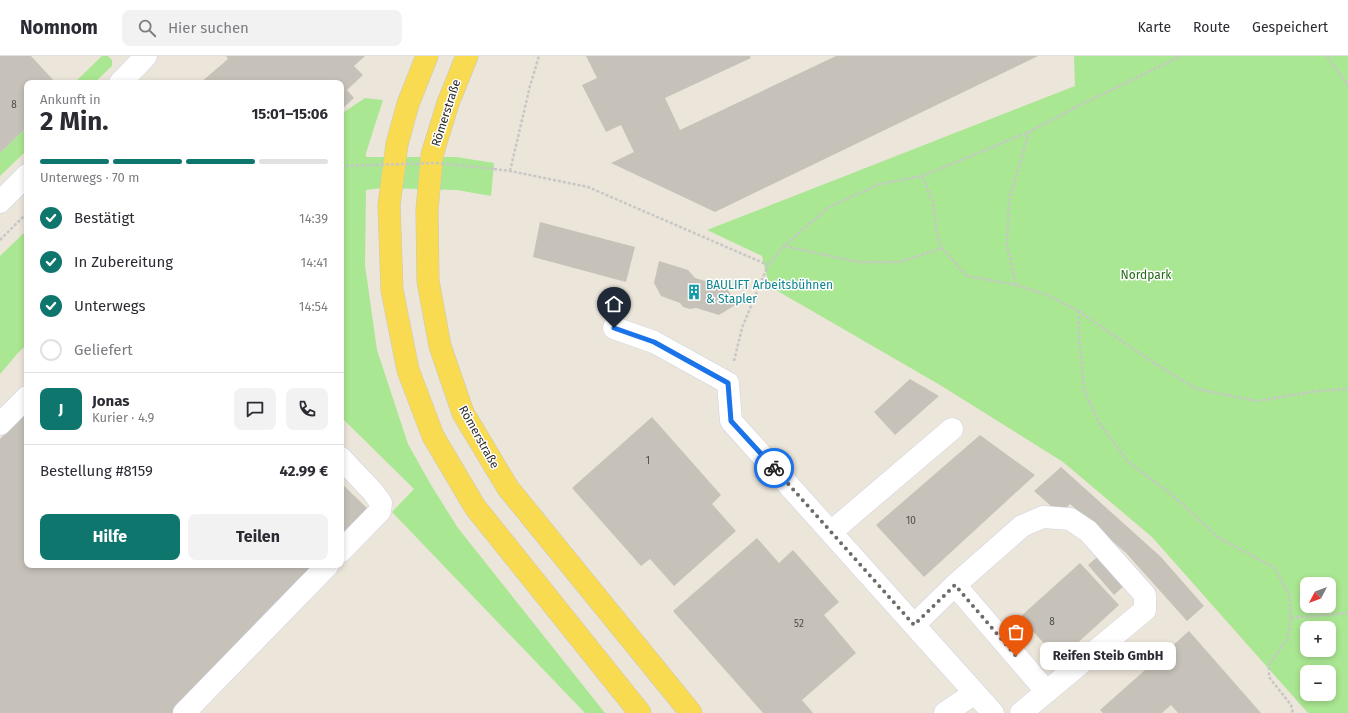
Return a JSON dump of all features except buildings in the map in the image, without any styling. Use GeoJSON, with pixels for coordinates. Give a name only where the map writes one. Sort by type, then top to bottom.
{"type":"FeatureCollection","features":[{"type":"Feature","properties":{"kind":"main road"},"geometry":{"type":"LineString","coordinates":[[427,56],[408,104],[397,144],[389,205],[392,290],[408,370],[433,436],[475,507],[640,713]]}},
{"type":"Feature","properties":{"kind":"main road","name":"Römerstraße"},"geometry":{"type":"LineString","coordinates":[[467,56],[448,103],[432,155],[427,210],[428,281],[440,346],[463,413],[508,488],[691,713]]}},
{"type":"Feature","properties":{"kind":"street"},"geometry":{"type":"LineString","coordinates":[[123,80],[146,56]]}},
{"type":"Feature","properties":{"kind":"street"},"geometry":{"type":"LineString","coordinates":[[0,202],[24,178]]}},
{"type":"Feature","properties":{"kind":"street"},"geometry":{"type":"LineString","coordinates":[[614,328],[654,342],[728,383],[731,421],[993,713]]}},
{"type":"Feature","properties":{"kind":"street"},"geometry":{"type":"LineString","coordinates":[[0,424],[24,400]]}},
{"type":"Feature","properties":{"kind":"street"},"geometry":{"type":"LineString","coordinates":[[831,532],[952,429]]}},
{"type":"Feature","properties":{"kind":"street"},"geometry":{"type":"LineString","coordinates":[[344,461],[373,492],[381,503],[380,511],[344,548]]}},
{"type":"Feature","properties":{"kind":"street"},"geometry":{"type":"LineString","coordinates":[[914,625],[955,585],[1022,526],[1043,517],[1070,519],[1088,531],[1145,595],[1145,610],[1021,713]]}},
{"type":"Feature","properties":{"kind":"street"},"geometry":{"type":"LineString","coordinates":[[184,713],[325,568]]}},
{"type":"Feature","properties":{"kind":"street"},"geometry":{"type":"LineString","coordinates":[[955,585],[1047,692]]}},
{"type":"Feature","properties":{"kind":"street"},"geometry":{"type":"LineString","coordinates":[[945,713],[975,693]]}},
{"type":"Feature","properties":{"kind":"path"},"geometry":{"type":"LineString","coordinates":[[510,171],[530,86],[539,56]]}},
{"type":"Feature","properties":{"kind":"path"},"geometry":{"type":"LineString","coordinates":[[728,383],[742,328],[768,265],[784,246],[829,207],[880,184],[922,176],[1029,132],[1166,62],[1181,56]]}},
{"type":"Feature","properties":{"kind":"path"},"geometry":{"type":"LineString","coordinates":[[1327,56],[1348,86]]}},
{"type":"Feature","properties":{"kind":"path"},"geometry":{"type":"LineString","coordinates":[[1016,285],[1007,245],[1009,200],[1029,132]]}},
{"type":"Feature","properties":{"kind":"path"},"geometry":{"type":"LineString","coordinates":[[450,168],[451,161]]}},
{"type":"Feature","properties":{"kind":"path"},"geometry":{"type":"LineString","coordinates":[[344,166],[436,163],[510,171],[588,187],[768,265]]}},
{"type":"Feature","properties":{"kind":"path"},"geometry":{"type":"LineString","coordinates":[[922,176],[933,202],[937,235],[942,248],[967,276],[1016,285],[1045,294],[1079,311],[1152,362],[1197,388],[1258,401],[1317,391],[1348,389]]}},
{"type":"Feature","properties":{"kind":"path"},"geometry":{"type":"LineString","coordinates":[[0,240],[24,216]]}},
{"type":"Feature","properties":{"kind":"path"},"geometry":{"type":"LineString","coordinates":[[784,246],[858,262],[900,262],[942,248]]}},
{"type":"Feature","properties":{"kind":"path"},"geometry":{"type":"LineString","coordinates":[[1079,311],[1079,337],[1084,388],[1098,421],[1127,461],[1171,494],[1219,538],[1275,568],[1289,594],[1291,618],[1287,639],[1269,665],[1269,677],[1291,705],[1293,713]]}},
{"type":"Feature","properties":{"kind":"path"},"geometry":{"type":"LineString","coordinates":[[1291,618],[1348,613]]}},
{"type":"Feature","properties":{"kind":"green space"},"geometry":{"type":"Polygon","coordinates":[[[102,56],[108,56],[112,60],[112,66],[97,80],[77,80],[102,56]]]}},
{"type":"Feature","properties":{"kind":"green space","name":"Nordpark"},"geometry":{"type":"Polygon","coordinates":[[[1074,56],[1348,56],[1348,713],[1308,713],[1152,537],[1063,462],[940,385],[769,286],[762,256],[707,230],[1075,86],[1074,56]]]}},
{"type":"Feature","properties":{"kind":"green space"},"geometry":{"type":"Polygon","coordinates":[[[365,98],[383,100],[366,157],[456,157],[494,163],[491,196],[457,190],[381,188],[366,190],[365,265],[377,350],[408,444],[431,485],[458,528],[605,713],[585,713],[392,512],[414,489],[344,420],[344,112],[365,98]]]}},
{"type":"Feature","properties":{"kind":"green space"},"geometry":{"type":"Polygon","coordinates":[[[24,130],[24,153],[0,176],[0,153],[24,130]]]}},
{"type":"Feature","properties":{"kind":"green space"},"geometry":{"type":"Polygon","coordinates":[[[24,233],[24,347],[0,374],[0,256],[24,233]]]}},
{"type":"Feature","properties":{"kind":"way so far"},"geometry":{"type":"LineString","coordinates":[[774,468],[914,625],[955,585],[1016,656]]}},
{"type":"Feature","properties":{"kind":"place","name":"BAULIFT Arbeitsbühnen & Stapler"},"geometry":{"type":"Point","coordinates":[694,292]}},
{"type":"Feature","properties":{"kind":"place","name":"Reifen Steib GmbH"},"geometry":{"type":"Point","coordinates":[1016,656]}},
{"type":"Feature","properties":{"kind":"route"},"geometry":{"type":"LineString","coordinates":[[614,328],[654,342],[728,383],[731,421],[774,468]]}}]}
